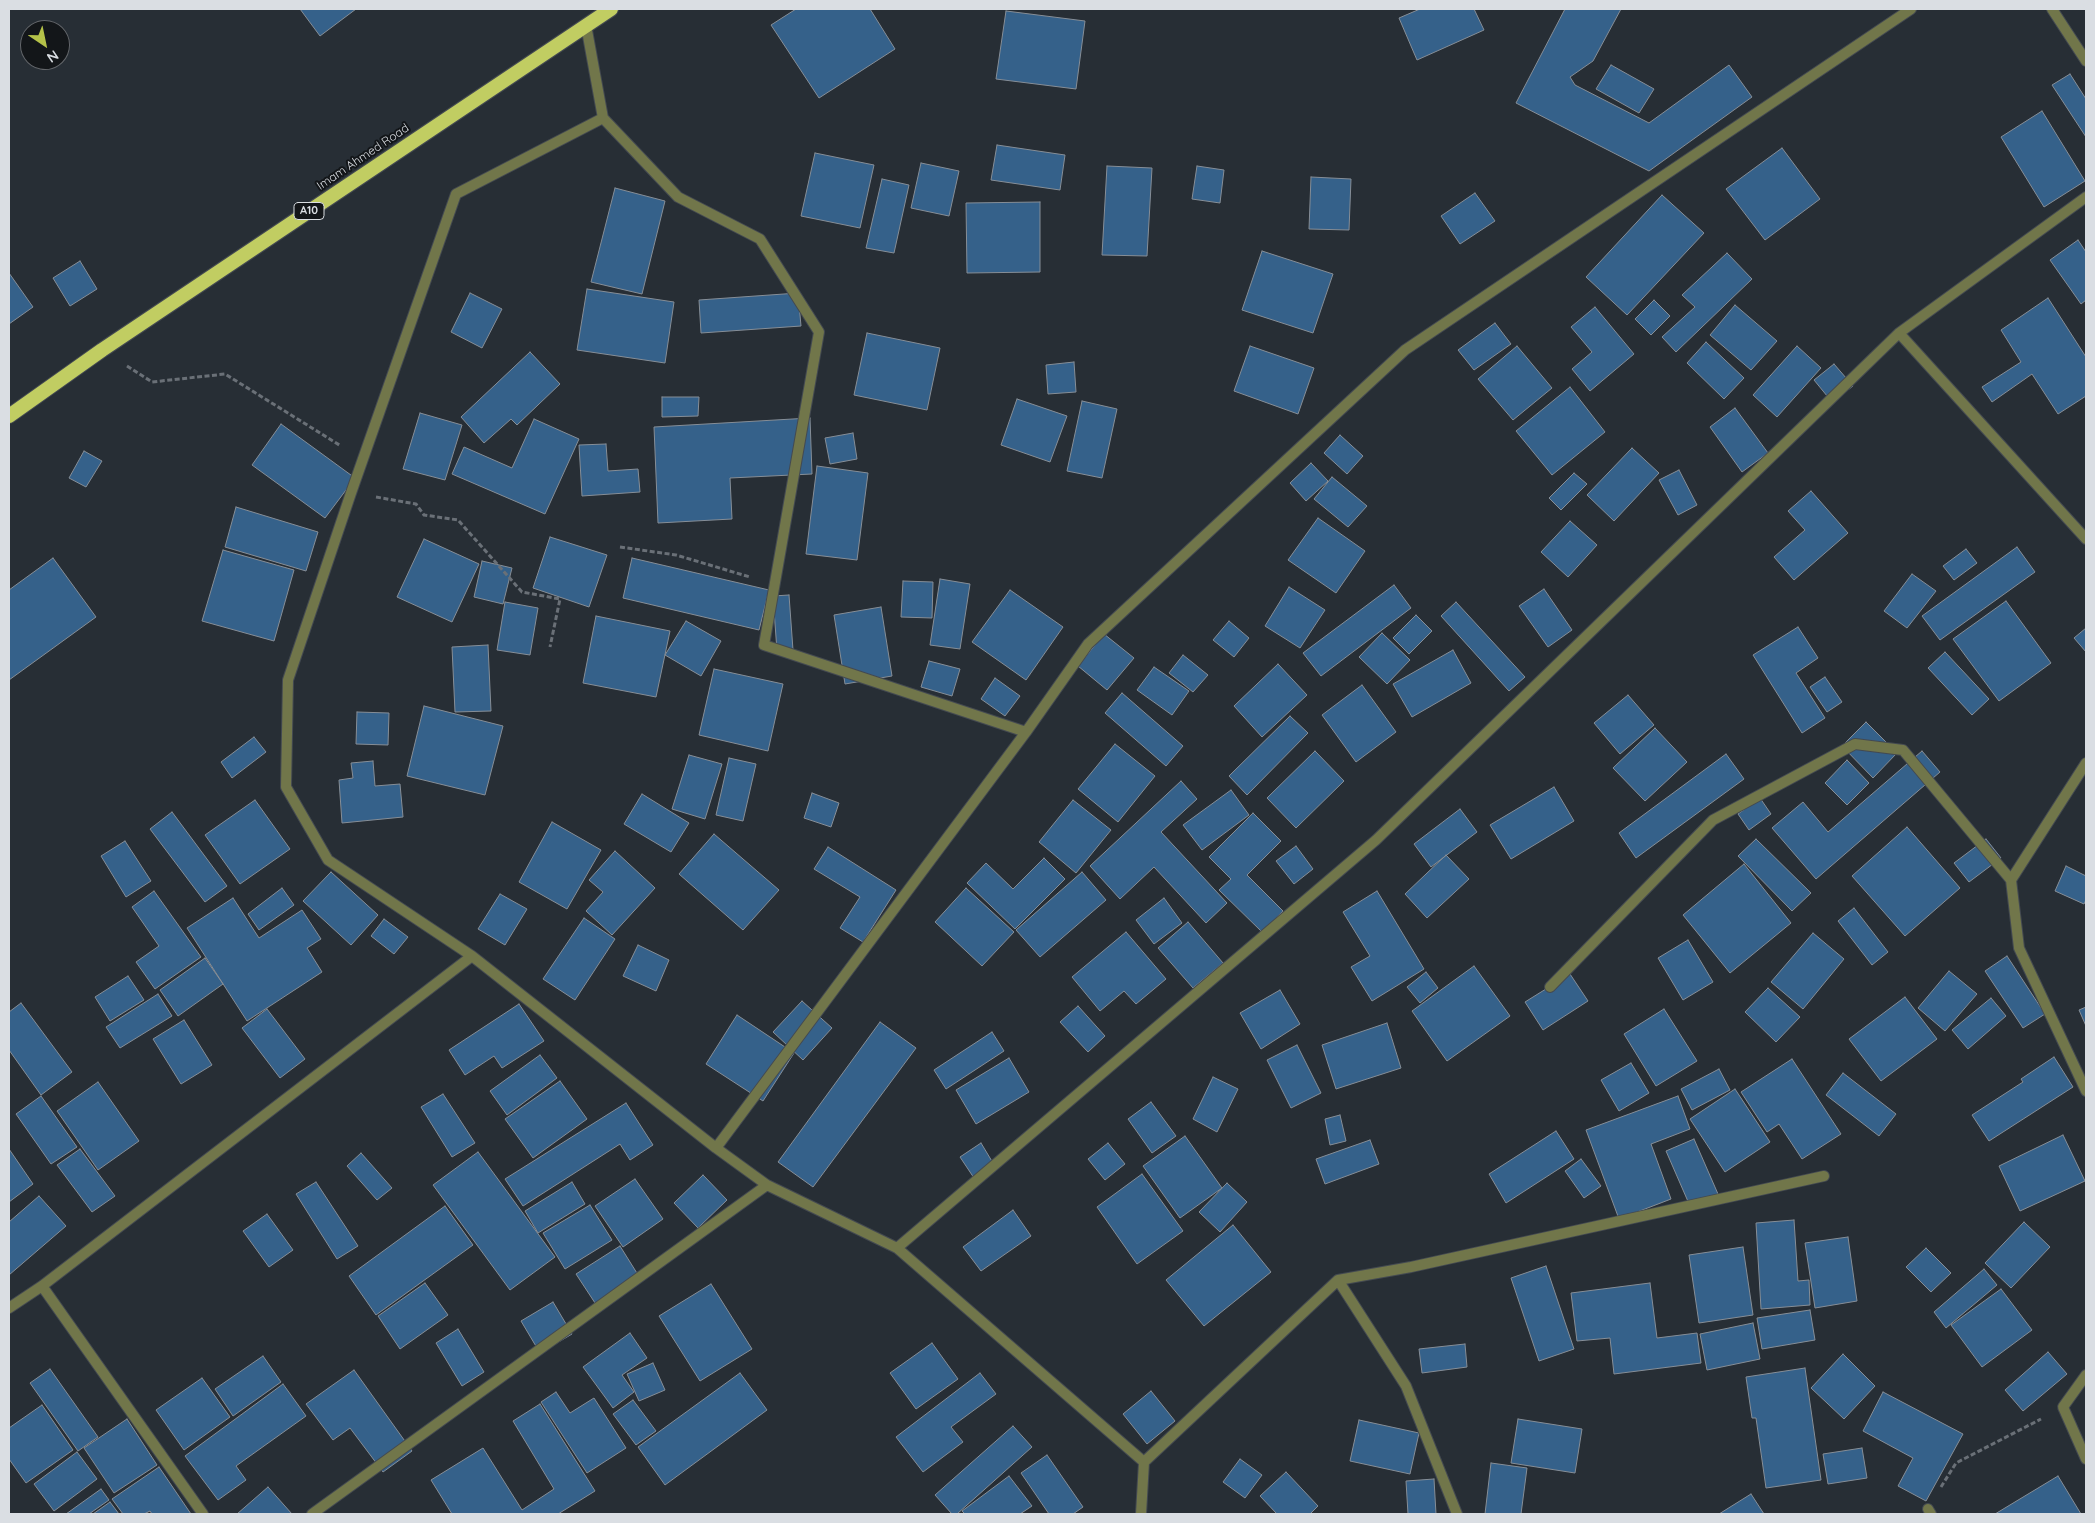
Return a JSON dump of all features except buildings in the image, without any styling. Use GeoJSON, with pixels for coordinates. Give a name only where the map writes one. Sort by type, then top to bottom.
{"type":"FeatureCollection","features":[{"type":"Feature","properties":{"kind":"highway","name":"Imam Ahmed Road"},"geometry":{"type":"LineString","coordinates":[[9,416],[102,350],[611,9]]}},
{"type":"Feature","properties":{"kind":"street"},"geometry":{"type":"LineString","coordinates":[[716,1148],[1026,732],[1088,644],[1405,350],[1911,9]]}},
{"type":"Feature","properties":{"kind":"street"},"geometry":{"type":"LineString","coordinates":[[2052,9],[2086,61]]}},
{"type":"Feature","properties":{"kind":"street"},"geometry":{"type":"LineString","coordinates":[[586,25],[603,118],[678,197],[760,239],[820,332],[764,644],[1026,732]]}},
{"type":"Feature","properties":{"kind":"street"},"geometry":{"type":"LineString","coordinates":[[603,118],[456,194],[350,492],[288,680],[286,787],[328,860],[472,956],[716,1148],[766,1185],[897,1248],[1144,1462]]}},
{"type":"Feature","properties":{"kind":"street"},"geometry":{"type":"LineString","coordinates":[[897,1248],[1376,840],[1899,333],[2086,196]]}},
{"type":"Feature","properties":{"kind":"street"},"geometry":{"type":"LineString","coordinates":[[1899,333],[2086,539]]}},
{"type":"Feature","properties":{"kind":"street"},"geometry":{"type":"LineString","coordinates":[[1550,986],[1713,820],[1855,744],[1903,750],[2011,880],[2019,948],[2086,1091]]}},
{"type":"Feature","properties":{"kind":"street"},"geometry":{"type":"LineString","coordinates":[[2011,880],[2086,763]]}},
{"type":"Feature","properties":{"kind":"street"},"geometry":{"type":"LineString","coordinates":[[9,1308],[42,1286],[472,956]]}},
{"type":"Feature","properties":{"kind":"street"},"geometry":{"type":"LineString","coordinates":[[1141,1514],[1144,1462],[1338,1280],[1411,1267],[1824,1176]]}},
{"type":"Feature","properties":{"kind":"street"},"geometry":{"type":"LineString","coordinates":[[312,1514],[766,1185]]}},
{"type":"Feature","properties":{"kind":"street"},"geometry":{"type":"LineString","coordinates":[[1338,1280],[1406,1386],[1456,1514]]}},
{"type":"Feature","properties":{"kind":"street"},"geometry":{"type":"LineString","coordinates":[[42,1286],[203,1514]]}},
{"type":"Feature","properties":{"kind":"street"},"geometry":{"type":"LineString","coordinates":[[2086,1375],[2064,1407],[2086,1459]]}},
{"type":"Feature","properties":{"kind":"path"},"geometry":{"type":"LineString","coordinates":[[102,350],[152,382],[225,374],[362,460]]}},
{"type":"Feature","properties":{"kind":"path"},"geometry":{"type":"LineString","coordinates":[[350,492],[416,504],[424,515],[458,520],[522,592],[560,599],[550,647]]}},
{"type":"Feature","properties":{"kind":"path"},"geometry":{"type":"LineString","coordinates":[[620,547],[676,555],[775,584]]}},
{"type":"Feature","properties":{"kind":"path"},"geometry":{"type":"LineString","coordinates":[[1929,1512],[1956,1463],[2064,1407]]}}]}
